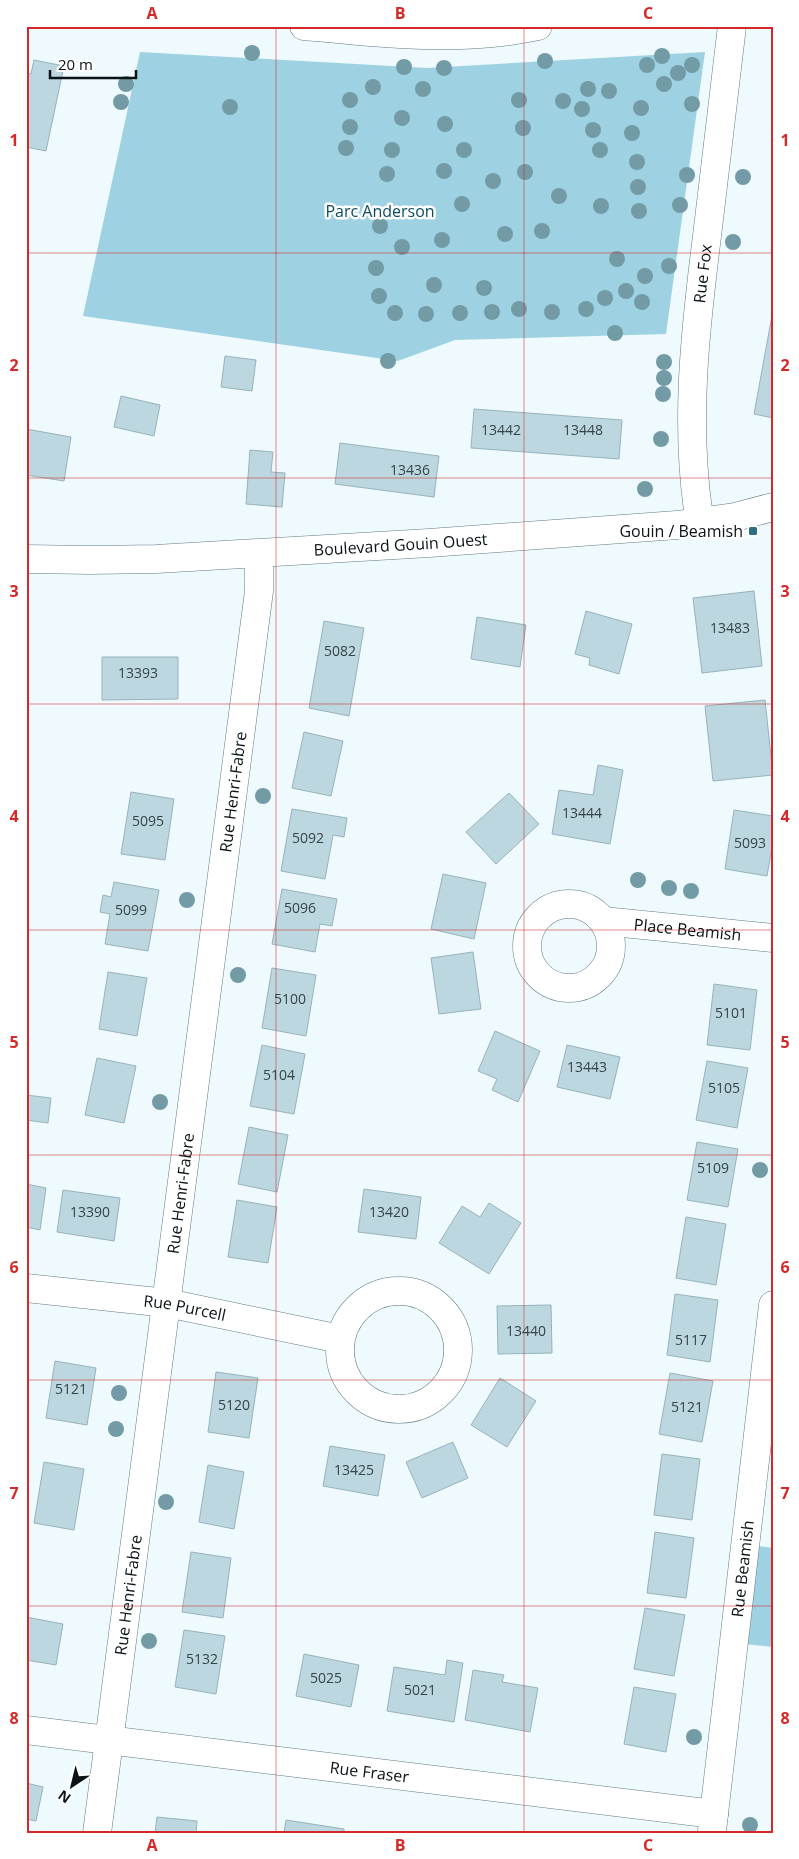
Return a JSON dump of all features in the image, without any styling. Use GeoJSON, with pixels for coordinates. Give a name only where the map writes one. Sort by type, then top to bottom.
{"type":"FeatureCollection","features":[{"type":"Feature","properties":{"kind":"street"},"geometry":{"type":"LineString","coordinates":[[304,26],[407,35],[538,26]]}},
{"type":"Feature","properties":{"kind":"street","name":"Rue Fox"},"geometry":{"type":"LineString","coordinates":[[700,523],[693,439],[693,372],[698,305],[732,26]]}},
{"type":"Feature","properties":{"kind":"street","name":"Boulevard Gouin Ouest"},"geometry":{"type":"LineString","coordinates":[[26,559],[148,559],[259,554],[700,523],[735,517],[773,507]]}},
{"type":"Feature","properties":{"kind":"street","name":"Rue Henri-Fabre"},"geometry":{"type":"LineString","coordinates":[[97,1833],[259,591],[259,554]]}},
{"type":"Feature","properties":{"kind":"street","name":"Place Beamish"},"geometry":{"type":"LineString","coordinates":[[603,921],[773,938]]}},
{"type":"Feature","properties":{"kind":"street","name":"Rue Purcell"},"geometry":{"type":"LineString","coordinates":[[26,1288],[167,1304],[340,1339]]}},
{"type":"Feature","properties":{"kind":"street"},"geometry":{"type":"LineString","coordinates":[[394,1291],[414,1292],[432,1300],[446,1313],[456,1330],[459,1350],[456,1369],[448,1386],[433,1400],[415,1408],[395,1410],[375,1405],[359,1394],[346,1378],[340,1359],[340,1339],[347,1321],[360,1305],[376,1295],[394,1291]]}},
{"type":"Feature","properties":{"kind":"street","name":"Rue Beamish"},"geometry":{"type":"LineString","coordinates":[[713,1823],[773,1305]]}},
{"type":"Feature","properties":{"kind":"street","name":"Rue Fraser"},"geometry":{"type":"LineString","coordinates":[[26,1730],[713,1823]]}},
{"type":"Feature","properties":{"kind":"green space","name":"Parc Anderson"},"geometry":{"type":"Polygon","coordinates":[[[140,52],[427,68],[705,52],[666,334],[455,340],[398,361],[83,316],[140,52]]]}},
{"type":"Feature","properties":{"kind":"green space"},"geometry":{"type":"Polygon","coordinates":[[[745,1544],[773,1548],[773,1647],[734,1643],[745,1544]]]}},
{"type":"Feature","properties":{"kind":"building"},"geometry":{"type":"Polygon","coordinates":[[[34,60],[64,66],[46,151],[26,147],[26,73],[31,74],[34,60]]]}},
{"type":"Feature","properties":{"kind":"building"},"geometry":{"type":"Polygon","coordinates":[[[773,310],[773,418],[754,414],[773,310]]]}},
{"type":"Feature","properties":{"kind":"building"},"geometry":{"type":"Polygon","coordinates":[[[225,356],[256,360],[252,391],[221,387],[225,356]]]}},
{"type":"Feature","properties":{"kind":"building"},"geometry":{"type":"Polygon","coordinates":[[[121,396],[160,405],[154,436],[114,427],[121,396]]]}},
{"type":"Feature","properties":{"kind":"building"},"geometry":{"type":"Polygon","coordinates":[[[474,409],[622,420],[619,459],[471,448],[474,409]]]}},
{"type":"Feature","properties":{"kind":"building"},"geometry":{"type":"Polygon","coordinates":[[[26,429],[71,437],[64,481],[26,475],[26,429]]]}},
{"type":"Feature","properties":{"kind":"building"},"geometry":{"type":"Polygon","coordinates":[[[340,443],[439,456],[434,497],[335,484],[340,443]]]}},
{"type":"Feature","properties":{"kind":"building"},"geometry":{"type":"Polygon","coordinates":[[[250,450],[273,452],[271,472],[285,473],[282,507],[246,504],[250,450]]]}},
{"type":"Feature","properties":{"kind":"building"},"geometry":{"type":"Polygon","coordinates":[[[754,591],[762,666],[702,673],[693,598],[754,591]]]}},
{"type":"Feature","properties":{"kind":"building"},"geometry":{"type":"Polygon","coordinates":[[[586,611],[632,624],[619,674],[589,665],[590,658],[575,654],[586,611]]]}},
{"type":"Feature","properties":{"kind":"building"},"geometry":{"type":"Polygon","coordinates":[[[477,617],[526,625],[520,667],[471,659],[477,617]]]}},
{"type":"Feature","properties":{"kind":"building"},"geometry":{"type":"Polygon","coordinates":[[[324,621],[364,628],[349,716],[309,708],[324,621]]]}},
{"type":"Feature","properties":{"kind":"building"},"geometry":{"type":"Polygon","coordinates":[[[102,657],[178,657],[178,699],[102,700],[102,657]]]}},
{"type":"Feature","properties":{"kind":"building"},"geometry":{"type":"Polygon","coordinates":[[[765,700],[773,775],[713,781],[705,706],[765,700]]]}},
{"type":"Feature","properties":{"kind":"building"},"geometry":{"type":"Polygon","coordinates":[[[304,732],[343,741],[331,796],[292,788],[304,732]]]}},
{"type":"Feature","properties":{"kind":"building"},"geometry":{"type":"Polygon","coordinates":[[[598,765],[623,770],[610,844],[552,834],[559,790],[593,795],[598,765]]]}},
{"type":"Feature","properties":{"kind":"building"},"geometry":{"type":"Polygon","coordinates":[[[131,792],[174,799],[165,860],[121,854],[131,792]]]}},
{"type":"Feature","properties":{"kind":"building"},"geometry":{"type":"Polygon","coordinates":[[[509,793],[539,824],[496,864],[466,832],[509,793]]]}},
{"type":"Feature","properties":{"kind":"building"},"geometry":{"type":"Polygon","coordinates":[[[292,809],[347,818],[344,837],[333,835],[325,879],[281,871],[292,809]]]}},
{"type":"Feature","properties":{"kind":"building"},"geometry":{"type":"Polygon","coordinates":[[[734,810],[773,816],[773,842],[767,876],[725,869],[734,810]]]}},
{"type":"Feature","properties":{"kind":"building"},"geometry":{"type":"Polygon","coordinates":[[[443,874],[486,883],[474,939],[431,929],[443,874]]]}},
{"type":"Feature","properties":{"kind":"building"},"geometry":{"type":"Polygon","coordinates":[[[114,882],[159,890],[148,951],[105,944],[110,914],[100,912],[103,895],[111,897],[114,882]]]}},
{"type":"Feature","properties":{"kind":"building"},"geometry":{"type":"Polygon","coordinates":[[[282,889],[337,899],[332,926],[320,924],[315,952],[272,944],[282,889]]]}},
{"type":"Feature","properties":{"kind":"building"},"geometry":{"type":"Polygon","coordinates":[[[473,952],[481,1009],[439,1014],[431,958],[473,952]]]}},
{"type":"Feature","properties":{"kind":"building"},"geometry":{"type":"Polygon","coordinates":[[[272,968],[316,975],[306,1036],[262,1028],[272,968]]]}},
{"type":"Feature","properties":{"kind":"building"},"geometry":{"type":"Polygon","coordinates":[[[108,972],[147,978],[137,1036],[99,1029],[108,972]]]}},
{"type":"Feature","properties":{"kind":"building"},"geometry":{"type":"Polygon","coordinates":[[[714,984],[757,990],[750,1050],[707,1045],[714,984]]]}},
{"type":"Feature","properties":{"kind":"building"},"geometry":{"type":"Polygon","coordinates":[[[495,1031],[540,1051],[518,1102],[492,1090],[497,1079],[478,1071],[495,1031]]]}},
{"type":"Feature","properties":{"kind":"building"},"geometry":{"type":"Polygon","coordinates":[[[262,1045],[305,1054],[294,1114],[250,1106],[262,1045]]]}},
{"type":"Feature","properties":{"kind":"building"},"geometry":{"type":"Polygon","coordinates":[[[567,1045],[620,1057],[610,1099],[557,1087],[567,1045]]]}},
{"type":"Feature","properties":{"kind":"building"},"geometry":{"type":"Polygon","coordinates":[[[97,1058],[136,1066],[124,1123],[85,1115],[97,1058]]]}},
{"type":"Feature","properties":{"kind":"building"},"geometry":{"type":"Polygon","coordinates":[[[707,1061],[748,1068],[737,1128],[696,1120],[707,1061]]]}},
{"type":"Feature","properties":{"kind":"building"},"geometry":{"type":"Polygon","coordinates":[[[26,1095],[51,1098],[48,1123],[26,1120],[26,1095]]]}},
{"type":"Feature","properties":{"kind":"building"},"geometry":{"type":"Polygon","coordinates":[[[249,1127],[288,1135],[277,1192],[238,1184],[249,1127]]]}},
{"type":"Feature","properties":{"kind":"building"},"geometry":{"type":"Polygon","coordinates":[[[697,1142],[738,1149],[728,1207],[687,1200],[697,1142]]]}},
{"type":"Feature","properties":{"kind":"building"},"geometry":{"type":"Polygon","coordinates":[[[26,1184],[46,1188],[40,1230],[26,1227],[26,1184]]]}},
{"type":"Feature","properties":{"kind":"building"},"geometry":{"type":"Polygon","coordinates":[[[364,1189],[421,1197],[416,1239],[358,1232],[364,1189]]]}},
{"type":"Feature","properties":{"kind":"building"},"geometry":{"type":"Polygon","coordinates":[[[63,1190],[120,1198],[114,1241],[57,1232],[63,1190]]]}},
{"type":"Feature","properties":{"kind":"building"},"geometry":{"type":"Polygon","coordinates":[[[237,1200],[277,1207],[268,1263],[228,1257],[237,1200]]]}},
{"type":"Feature","properties":{"kind":"building"},"geometry":{"type":"Polygon","coordinates":[[[489,1203],[521,1223],[489,1274],[439,1243],[462,1206],[480,1217],[489,1203]]]}},
{"type":"Feature","properties":{"kind":"building"},"geometry":{"type":"Polygon","coordinates":[[[686,1217],[726,1224],[716,1285],[676,1278],[686,1217]]]}},
{"type":"Feature","properties":{"kind":"building"},"geometry":{"type":"Polygon","coordinates":[[[675,1294],[718,1300],[710,1362],[667,1355],[675,1294]]]}},
{"type":"Feature","properties":{"kind":"building"},"geometry":{"type":"Polygon","coordinates":[[[551,1305],[552,1353],[498,1354],[497,1306],[551,1305]]]}},
{"type":"Feature","properties":{"kind":"building"},"geometry":{"type":"Polygon","coordinates":[[[55,1361],[96,1368],[87,1425],[46,1418],[55,1361]]]}},
{"type":"Feature","properties":{"kind":"building"},"geometry":{"type":"Polygon","coordinates":[[[216,1372],[258,1378],[249,1438],[208,1432],[216,1372]]]}},
{"type":"Feature","properties":{"kind":"building"},"geometry":{"type":"Polygon","coordinates":[[[670,1373],[713,1381],[702,1442],[659,1434],[670,1373]]]}},
{"type":"Feature","properties":{"kind":"building"},"geometry":{"type":"Polygon","coordinates":[[[500,1378],[536,1401],[507,1447],[471,1425],[500,1378]]]}},
{"type":"Feature","properties":{"kind":"building"},"geometry":{"type":"Polygon","coordinates":[[[453,1442],[468,1478],[422,1498],[406,1462],[453,1442]]]}},
{"type":"Feature","properties":{"kind":"building"},"geometry":{"type":"Polygon","coordinates":[[[330,1446],[385,1455],[378,1496],[323,1486],[330,1446]]]}},
{"type":"Feature","properties":{"kind":"building"},"geometry":{"type":"Polygon","coordinates":[[[662,1454],[700,1459],[692,1520],[654,1515],[662,1454]]]}},
{"type":"Feature","properties":{"kind":"building"},"geometry":{"type":"Polygon","coordinates":[[[44,1462],[84,1469],[74,1530],[34,1523],[44,1462]]]}},
{"type":"Feature","properties":{"kind":"building"},"geometry":{"type":"Polygon","coordinates":[[[208,1465],[244,1472],[234,1529],[199,1522],[208,1465]]]}},
{"type":"Feature","properties":{"kind":"building"},"geometry":{"type":"Polygon","coordinates":[[[655,1532],[694,1538],[686,1598],[647,1593],[655,1532]]]}},
{"type":"Feature","properties":{"kind":"building"},"geometry":{"type":"Polygon","coordinates":[[[191,1552],[231,1558],[223,1618],[182,1612],[191,1552]]]}},
{"type":"Feature","properties":{"kind":"building"},"geometry":{"type":"Polygon","coordinates":[[[645,1608],[685,1615],[674,1676],[634,1669],[645,1608]]]}},
{"type":"Feature","properties":{"kind":"building"},"geometry":{"type":"Polygon","coordinates":[[[26,1617],[63,1624],[56,1665],[26,1660],[26,1617]]]}},
{"type":"Feature","properties":{"kind":"building"},"geometry":{"type":"Polygon","coordinates":[[[184,1630],[225,1636],[216,1694],[175,1687],[184,1630]]]}},
{"type":"Feature","properties":{"kind":"building"},"geometry":{"type":"Polygon","coordinates":[[[304,1654],[359,1665],[351,1707],[296,1696],[304,1654]]]}},
{"type":"Feature","properties":{"kind":"building"},"geometry":{"type":"Polygon","coordinates":[[[447,1660],[463,1663],[454,1722],[387,1711],[394,1667],[445,1675],[447,1660]]]}},
{"type":"Feature","properties":{"kind":"building"},"geometry":{"type":"Polygon","coordinates":[[[473,1670],[504,1675],[502,1682],[538,1688],[530,1732],[465,1720],[473,1670]]]}},
{"type":"Feature","properties":{"kind":"building"},"geometry":{"type":"Polygon","coordinates":[[[634,1687],[676,1694],[666,1752],[624,1744],[634,1687]]]}},
{"type":"Feature","properties":{"kind":"building"},"geometry":{"type":"Polygon","coordinates":[[[26,1783],[43,1787],[36,1821],[26,1819],[26,1783]]]}},
{"type":"Feature","properties":{"kind":"building"},"geometry":{"type":"Polygon","coordinates":[[[157,1817],[197,1821],[196,1833],[155,1833],[157,1817]]]}},
{"type":"Feature","properties":{"kind":"building"},"geometry":{"type":"Polygon","coordinates":[[[286,1820],[344,1829],[344,1833],[284,1833],[286,1820]]]}},
{"type":"Feature","properties":{"kind":"place","name":"Gouin / Beamish"},"geometry":{"type":"Point","coordinates":[753,531]}}]}
